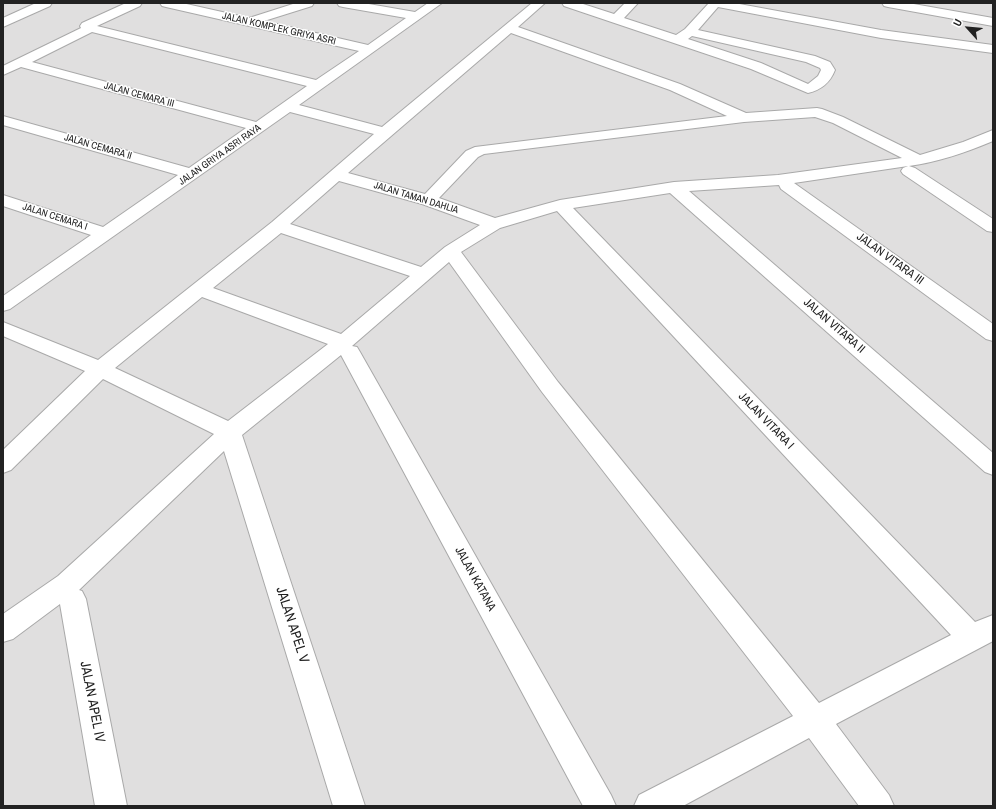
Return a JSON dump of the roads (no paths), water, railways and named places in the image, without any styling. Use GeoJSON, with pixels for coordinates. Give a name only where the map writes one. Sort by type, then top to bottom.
{"type":"FeatureCollection","features":[{"type":"Feature","properties":{"kind":"street"},"geometry":{"type":"LineString","coordinates":[[3,23],[46,3]]}},
{"type":"Feature","properties":{"kind":"street"},"geometry":{"type":"LineString","coordinates":[[136,3],[86,26],[318,85]]}},
{"type":"Feature","properties":{"kind":"street","name":"JALAN KOMPLEK GRIYA ASRI"},"geometry":{"type":"LineString","coordinates":[[166,3],[369,49]]}},
{"type":"Feature","properties":{"kind":"street"},"geometry":{"type":"LineString","coordinates":[[249,22],[308,3]]}},
{"type":"Feature","properties":{"kind":"street"},"geometry":{"type":"LineString","coordinates":[[343,3],[416,16]]}},
{"type":"Feature","properties":{"kind":"street","name":"JALAN GRIYA ASRI RAYA"},"geometry":{"type":"LineString","coordinates":[[3,305],[436,3]]}},
{"type":"Feature","properties":{"kind":"street"},"geometry":{"type":"LineString","coordinates":[[3,464],[100,369],[278,226],[385,132],[539,3]]}},
{"type":"Feature","properties":{"kind":"street"},"geometry":{"type":"LineString","coordinates":[[568,3],[616,19],[684,35],[817,61],[827,67],[827,74],[818,85],[808,89]]}},
{"type":"Feature","properties":{"kind":"street"},"geometry":{"type":"LineString","coordinates":[[616,19],[632,3]]}},
{"type":"Feature","properties":{"kind":"street"},"geometry":{"type":"LineString","coordinates":[[684,35],[715,3],[881,34],[993,49]]}},
{"type":"Feature","properties":{"kind":"street"},"geometry":{"type":"LineString","coordinates":[[894,4],[991,18]]}},
{"type":"Feature","properties":{"kind":"street"},"geometry":{"type":"LineString","coordinates":[[3,71],[91,28]]}},
{"type":"Feature","properties":{"kind":"street"},"geometry":{"type":"LineString","coordinates":[[509,28],[675,87],[744,118]]}},
{"type":"Feature","properties":{"kind":"street"},"geometry":{"type":"LineString","coordinates":[[684,35],[808,89],[817,112]]}},
{"type":"Feature","properties":{"kind":"street","name":"JALAN CEMARA III"},"geometry":{"type":"LineString","coordinates":[[20,63],[259,127]]}},
{"type":"Feature","properties":{"kind":"street"},"geometry":{"type":"LineString","coordinates":[[288,106],[385,132]]}},
{"type":"Feature","properties":{"kind":"street"},"geometry":{"type":"LineString","coordinates":[[428,200],[472,154],[476,152],[744,118],[817,112],[838,120],[914,165],[993,227]]}},
{"type":"Feature","properties":{"kind":"street","name":"JALAN CEMARA II"},"geometry":{"type":"LineString","coordinates":[[3,120],[192,174]]}},
{"type":"Feature","properties":{"kind":"street"},"geometry":{"type":"LineString","coordinates":[[3,630],[67,584],[232,438],[347,347],[424,274],[451,251],[494,224],[560,205],[674,187],[778,180],[914,165],[993,135]]}},
{"type":"Feature","properties":{"kind":"street","name":"JALAN TAMAN DAHLIA"},"geometry":{"type":"LineString","coordinates":[[337,175],[428,200],[494,224]]}},
{"type":"Feature","properties":{"kind":"street","name":"JALAN VITARA III"},"geometry":{"type":"LineString","coordinates":[[787,185],[993,334]]}},
{"type":"Feature","properties":{"kind":"street","name":"JALAN VITARA II"},"geometry":{"type":"LineString","coordinates":[[674,187],[993,466]]}},
{"type":"Feature","properties":{"kind":"street","name":"JALAN CEMARA I"},"geometry":{"type":"LineString","coordinates":[[3,200],[106,234]]}},
{"type":"Feature","properties":{"kind":"street","name":"JALAN VITARA I"},"geometry":{"type":"LineString","coordinates":[[560,205],[983,632]]}},
{"type":"Feature","properties":{"kind":"street"},"geometry":{"type":"LineString","coordinates":[[278,226],[424,274]]}},
{"type":"Feature","properties":{"kind":"street"},"geometry":{"type":"LineString","coordinates":[[451,251],[550,387],[814,720],[878,806]]}},
{"type":"Feature","properties":{"kind":"street"},"geometry":{"type":"LineString","coordinates":[[199,289],[347,347]]}},
{"type":"Feature","properties":{"kind":"street"},"geometry":{"type":"LineString","coordinates":[[3,328],[100,369],[232,438]]}},
{"type":"Feature","properties":{"kind":"street","name":"JALAN KATANA"},"geometry":{"type":"LineString","coordinates":[[347,347],[600,806]]}},
{"type":"Feature","properties":{"kind":"street","name":"JALAN APEL V"},"geometry":{"type":"LineString","coordinates":[[232,438],[349,806]]}},
{"type":"Feature","properties":{"kind":"street","name":"JALAN APEL IV"},"geometry":{"type":"LineString","coordinates":[[73,599],[111,806]]}},
{"type":"Feature","properties":{"kind":"street"},"geometry":{"type":"LineString","coordinates":[[650,806],[983,632]]}}]}
